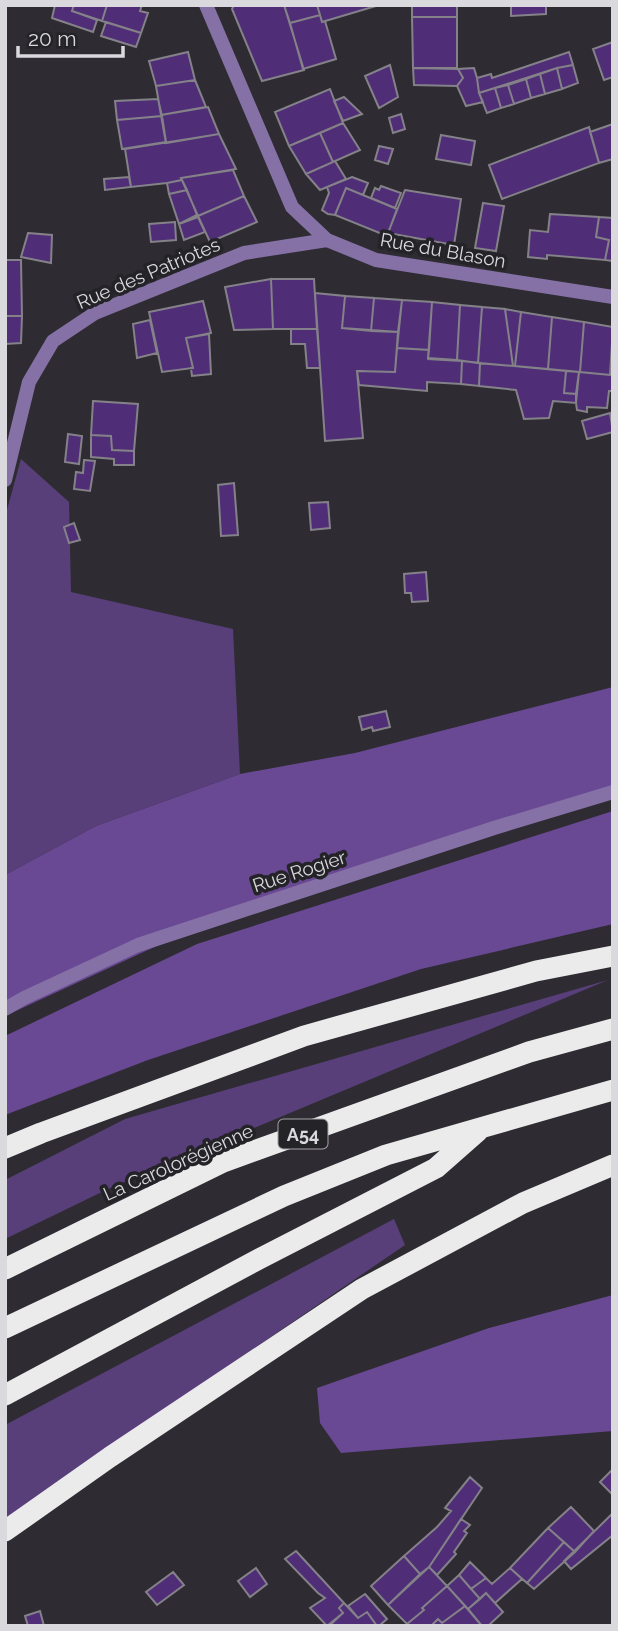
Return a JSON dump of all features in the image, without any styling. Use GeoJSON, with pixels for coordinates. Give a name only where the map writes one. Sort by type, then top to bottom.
{"type":"FeatureCollection","features":[{"type":"Feature","properties":{"kind":"highway"},"geometry":{"type":"LineString","coordinates":[[5,1148],[304,1037],[536,971],[613,956]]}},
{"type":"Feature","properties":{"kind":"highway","name":"La Carolorégienne"},"geometry":{"type":"LineString","coordinates":[[5,1269],[223,1162],[529,1052],[613,1029]]}},
{"type":"Feature","properties":{"kind":"highway","name":"A54"},"geometry":{"type":"LineString","coordinates":[[5,1328],[284,1196],[386,1155],[613,1090]]}},
{"type":"Feature","properties":{"kind":"highway","name":"A54"},"geometry":{"type":"LineString","coordinates":[[5,1395],[436,1168],[482,1127]]}},
{"type":"Feature","properties":{"kind":"highway"},"geometry":{"type":"LineString","coordinates":[[5,1531],[110,1457],[362,1289],[523,1203],[613,1165]]}},
{"type":"Feature","properties":{"kind":"street","name":"Rue du Blason"},"geometry":{"type":"LineString","coordinates":[[206,5],[292,207],[327,240],[376,260],[613,298]]}},
{"type":"Feature","properties":{"kind":"street","name":"Rue des Patriotes"},"geometry":{"type":"LineString","coordinates":[[5,480],[29,382],[53,341],[95,313],[244,253],[327,240]]}},
{"type":"Feature","properties":{"kind":"street","name":"Rue Rogier"},"geometry":{"type":"LineString","coordinates":[[5,1009],[138,945],[494,828],[613,792]]}},
{"type":"Feature","properties":{"kind":"shaded area"},"geometry":{"type":"Polygon","coordinates":[[[21,459],[69,502],[71,592],[233,629],[240,774],[96,826],[5,875],[5,517],[21,459]]]}},
{"type":"Feature","properties":{"kind":"shaded area"},"geometry":{"type":"Polygon","coordinates":[[[613,687],[613,792],[215,919],[5,1016],[5,875],[96,826],[240,774],[355,753],[613,687]]]}},
{"type":"Feature","properties":{"kind":"shaded area"},"geometry":{"type":"Polygon","coordinates":[[[613,811],[613,924],[421,969],[148,1060],[5,1115],[5,1036],[197,944],[613,811]]]}},
{"type":"Feature","properties":{"kind":"shaded area"},"geometry":{"type":"Polygon","coordinates":[[[608,980],[108,1189],[5,1239],[5,1180],[125,1119],[608,980]]]}},
{"type":"Feature","properties":{"kind":"shaded area"},"geometry":{"type":"Polygon","coordinates":[[[394,1219],[405,1245],[5,1519],[5,1425],[394,1219]]]}},
{"type":"Feature","properties":{"kind":"shaded area"},"geometry":{"type":"Polygon","coordinates":[[[613,1295],[613,1431],[341,1453],[320,1423],[317,1388],[489,1328],[613,1295]]]}},
{"type":"Feature","properties":{"kind":"building"},"geometry":{"type":"Polygon","coordinates":[[[55,5],[74,5],[72,11],[97,20],[93,32],[52,18],[55,5]]]}},
{"type":"Feature","properties":{"kind":"building"},"geometry":{"type":"Polygon","coordinates":[[[74,5],[107,5],[102,21],[72,11],[74,5]]]}},
{"type":"Feature","properties":{"kind":"building"},"geometry":{"type":"Polygon","coordinates":[[[107,5],[142,5],[140,11],[148,13],[141,33],[102,21],[107,5]]]}},
{"type":"Feature","properties":{"kind":"building"},"geometry":{"type":"Polygon","coordinates":[[[234,5],[284,5],[304,70],[262,81],[232,9],[234,5]]]}},
{"type":"Feature","properties":{"kind":"building"},"geometry":{"type":"Polygon","coordinates":[[[284,5],[317,5],[320,15],[290,23],[284,5]]]}},
{"type":"Feature","properties":{"kind":"building"},"geometry":{"type":"Polygon","coordinates":[[[317,5],[376,5],[376,6],[322,22],[317,5]]]}},
{"type":"Feature","properties":{"kind":"building"},"geometry":{"type":"Polygon","coordinates":[[[412,5],[457,5],[457,17],[412,17],[412,5]]]}},
{"type":"Feature","properties":{"kind":"building"},"geometry":{"type":"Polygon","coordinates":[[[511,5],[546,5],[546,14],[511,16],[511,5]]]}},
{"type":"Feature","properties":{"kind":"building"},"geometry":{"type":"Polygon","coordinates":[[[320,15],[322,22],[325,21],[336,59],[303,69],[290,23],[320,15]]]}},
{"type":"Feature","properties":{"kind":"building"},"geometry":{"type":"Polygon","coordinates":[[[412,17],[457,17],[457,68],[413,68],[412,17]]]}},
{"type":"Feature","properties":{"kind":"building"},"geometry":{"type":"Polygon","coordinates":[[[106,22],[141,33],[136,47],[101,36],[106,22]]]}},
{"type":"Feature","properties":{"kind":"building"},"geometry":{"type":"Polygon","coordinates":[[[613,42],[613,77],[604,80],[593,49],[613,42]]]}},
{"type":"Feature","properties":{"kind":"building"},"geometry":{"type":"Polygon","coordinates":[[[188,52],[195,80],[156,86],[149,61],[188,52]]]}},
{"type":"Feature","properties":{"kind":"building"},"geometry":{"type":"Polygon","coordinates":[[[569,52],[573,65],[479,93],[477,78],[491,74],[492,78],[569,52]]]}},
{"type":"Feature","properties":{"kind":"building"},"geometry":{"type":"Polygon","coordinates":[[[390,65],[398,97],[379,108],[365,76],[390,65]]]}},
{"type":"Feature","properties":{"kind":"building"},"geometry":{"type":"Polygon","coordinates":[[[573,65],[578,83],[562,89],[557,68],[573,65]]]}},
{"type":"Feature","properties":{"kind":"building"},"geometry":{"type":"Polygon","coordinates":[[[413,68],[458,69],[463,78],[457,86],[414,85],[413,68]]]}},
{"type":"Feature","properties":{"kind":"building"},"geometry":{"type":"Polygon","coordinates":[[[474,68],[483,102],[466,106],[457,86],[463,78],[458,69],[474,68]]]}},
{"type":"Feature","properties":{"kind":"building"},"geometry":{"type":"Polygon","coordinates":[[[557,68],[562,89],[545,94],[540,74],[557,68]]]}},
{"type":"Feature","properties":{"kind":"building"},"geometry":{"type":"Polygon","coordinates":[[[540,74],[545,94],[531,98],[526,79],[540,74]]]}},
{"type":"Feature","properties":{"kind":"building"},"geometry":{"type":"Polygon","coordinates":[[[526,79],[531,98],[514,104],[508,85],[526,79]]]}},
{"type":"Feature","properties":{"kind":"building"},"geometry":{"type":"Polygon","coordinates":[[[195,80],[206,107],[161,115],[156,86],[195,80]]]}},
{"type":"Feature","properties":{"kind":"building"},"geometry":{"type":"Polygon","coordinates":[[[508,85],[514,104],[501,108],[495,88],[508,85]]]}},
{"type":"Feature","properties":{"kind":"building"},"geometry":{"type":"Polygon","coordinates":[[[495,88],[501,108],[487,113],[479,93],[495,88]]]}},
{"type":"Feature","properties":{"kind":"building"},"geometry":{"type":"Polygon","coordinates":[[[330,89],[343,123],[289,146],[275,112],[330,89]]]}},
{"type":"Feature","properties":{"kind":"building"},"geometry":{"type":"Polygon","coordinates":[[[344,97],[362,114],[343,121],[334,101],[344,97]]]}},
{"type":"Feature","properties":{"kind":"building"},"geometry":{"type":"Polygon","coordinates":[[[158,99],[162,116],[117,120],[115,101],[158,99]]]}},
{"type":"Feature","properties":{"kind":"building"},"geometry":{"type":"Polygon","coordinates":[[[208,107],[219,134],[166,143],[161,115],[208,107]]]}},
{"type":"Feature","properties":{"kind":"building"},"geometry":{"type":"Polygon","coordinates":[[[401,114],[405,129],[393,133],[389,118],[401,114]]]}},
{"type":"Feature","properties":{"kind":"building"},"geometry":{"type":"Polygon","coordinates":[[[162,116],[166,142],[122,149],[117,120],[162,116]]]}},
{"type":"Feature","properties":{"kind":"building"},"geometry":{"type":"Polygon","coordinates":[[[343,123],[360,150],[333,162],[320,133],[343,123]]]}},
{"type":"Feature","properties":{"kind":"building"},"geometry":{"type":"Polygon","coordinates":[[[613,124],[613,159],[599,163],[590,132],[613,124]]]}},
{"type":"Feature","properties":{"kind":"building"},"geometry":{"type":"Polygon","coordinates":[[[589,127],[599,163],[502,199],[489,165],[589,127]]]}},
{"type":"Feature","properties":{"kind":"building"},"geometry":{"type":"Polygon","coordinates":[[[320,133],[333,162],[306,174],[289,146],[320,133]]]}},
{"type":"Feature","properties":{"kind":"building"},"geometry":{"type":"Polygon","coordinates":[[[219,134],[236,169],[181,178],[182,180],[167,183],[131,187],[125,149],[219,134]]]}},
{"type":"Feature","properties":{"kind":"building"},"geometry":{"type":"Polygon","coordinates":[[[441,135],[475,141],[471,165],[436,159],[441,135]]]}},
{"type":"Feature","properties":{"kind":"building"},"geometry":{"type":"Polygon","coordinates":[[[379,146],[393,149],[388,164],[375,160],[379,146]]]}},
{"type":"Feature","properties":{"kind":"building"},"geometry":{"type":"Polygon","coordinates":[[[335,161],[346,179],[320,190],[306,174],[335,161]]]}},
{"type":"Feature","properties":{"kind":"building"},"geometry":{"type":"Polygon","coordinates":[[[233,170],[244,196],[198,216],[181,178],[233,170]]]}},
{"type":"Feature","properties":{"kind":"building"},"geometry":{"type":"Polygon","coordinates":[[[129,177],[131,187],[105,190],[104,179],[129,177]]]}},
{"type":"Feature","properties":{"kind":"building"},"geometry":{"type":"Polygon","coordinates":[[[352,177],[368,183],[363,195],[346,188],[335,215],[322,210],[329,193],[327,187],[352,177]]]}},
{"type":"Feature","properties":{"kind":"building"},"geometry":{"type":"Polygon","coordinates":[[[182,180],[187,190],[169,194],[167,183],[182,180]]]}},
{"type":"Feature","properties":{"kind":"building"},"geometry":{"type":"Polygon","coordinates":[[[381,186],[401,193],[395,208],[371,198],[375,188],[379,190],[381,186]]]}},
{"type":"Feature","properties":{"kind":"building"},"geometry":{"type":"Polygon","coordinates":[[[346,188],[397,209],[387,236],[335,215],[346,188]]]}},
{"type":"Feature","properties":{"kind":"building"},"geometry":{"type":"Polygon","coordinates":[[[187,190],[197,215],[179,224],[169,194],[187,190]]]}},
{"type":"Feature","properties":{"kind":"building"},"geometry":{"type":"Polygon","coordinates":[[[405,190],[461,199],[454,245],[388,233],[405,190]]]}},
{"type":"Feature","properties":{"kind":"building"},"geometry":{"type":"Polygon","coordinates":[[[244,196],[257,222],[210,242],[198,216],[244,196]]]}},
{"type":"Feature","properties":{"kind":"building"},"geometry":{"type":"Polygon","coordinates":[[[483,203],[504,206],[496,251],[475,248],[483,203]]]}},
{"type":"Feature","properties":{"kind":"building"},"geometry":{"type":"Polygon","coordinates":[[[550,214],[599,217],[596,237],[609,240],[605,260],[547,255],[547,259],[528,257],[530,230],[548,232],[550,214]]]}},
{"type":"Feature","properties":{"kind":"building"},"geometry":{"type":"Polygon","coordinates":[[[198,217],[205,232],[184,240],[179,224],[198,217]]]}},
{"type":"Feature","properties":{"kind":"building"},"geometry":{"type":"Polygon","coordinates":[[[599,217],[613,218],[613,261],[605,260],[609,240],[596,237],[599,217]]]}},
{"type":"Feature","properties":{"kind":"building"},"geometry":{"type":"Polygon","coordinates":[[[175,222],[176,240],[151,242],[149,224],[175,222]]]}},
{"type":"Feature","properties":{"kind":"building"},"geometry":{"type":"Polygon","coordinates":[[[28,233],[52,235],[51,263],[21,257],[28,233]]]}},
{"type":"Feature","properties":{"kind":"building"},"geometry":{"type":"Polygon","coordinates":[[[5,260],[21,260],[22,316],[5,316],[5,260]]]}},
{"type":"Feature","properties":{"kind":"building"},"geometry":{"type":"Polygon","coordinates":[[[271,279],[314,279],[317,329],[273,329],[271,279]]]}},
{"type":"Feature","properties":{"kind":"building"},"geometry":{"type":"Polygon","coordinates":[[[271,279],[273,329],[234,330],[225,287],[271,279]]]}},
{"type":"Feature","properties":{"kind":"building"},"geometry":{"type":"Polygon","coordinates":[[[315,293],[345,296],[342,328],[398,332],[395,372],[357,371],[363,438],[325,441],[315,293]]]}},
{"type":"Feature","properties":{"kind":"building"},"geometry":{"type":"Polygon","coordinates":[[[345,296],[374,298],[371,331],[342,328],[345,296]]]}},
{"type":"Feature","properties":{"kind":"building"},"geometry":{"type":"Polygon","coordinates":[[[374,298],[402,300],[398,332],[371,331],[374,298]]]}},
{"type":"Feature","properties":{"kind":"building"},"geometry":{"type":"Polygon","coordinates":[[[402,300],[432,302],[429,350],[397,348],[402,300]]]}},
{"type":"Feature","properties":{"kind":"building"},"geometry":{"type":"Polygon","coordinates":[[[203,301],[211,333],[186,338],[193,368],[162,372],[149,312],[203,301]]]}},
{"type":"Feature","properties":{"kind":"building"},"geometry":{"type":"Polygon","coordinates":[[[432,302],[460,305],[457,360],[428,358],[432,302]]]}},
{"type":"Feature","properties":{"kind":"building"},"geometry":{"type":"Polygon","coordinates":[[[460,305],[482,307],[478,363],[457,360],[460,305]]]}},
{"type":"Feature","properties":{"kind":"building"},"geometry":{"type":"Polygon","coordinates":[[[482,307],[505,309],[513,366],[478,363],[482,307]]]}},
{"type":"Feature","properties":{"kind":"building"},"geometry":{"type":"Polygon","coordinates":[[[505,309],[521,312],[515,366],[566,371],[564,393],[576,394],[576,403],[553,401],[549,418],[524,419],[516,390],[479,386],[480,363],[513,366],[505,309]]]}},
{"type":"Feature","properties":{"kind":"building"},"geometry":{"type":"Polygon","coordinates":[[[521,312],[552,317],[548,369],[515,366],[521,312]]]}},
{"type":"Feature","properties":{"kind":"building"},"geometry":{"type":"Polygon","coordinates":[[[5,316],[22,316],[21,343],[5,344],[5,316]]]}},
{"type":"Feature","properties":{"kind":"building"},"geometry":{"type":"Polygon","coordinates":[[[552,317],[584,322],[580,372],[548,369],[552,317]]]}},
{"type":"Feature","properties":{"kind":"building"},"geometry":{"type":"Polygon","coordinates":[[[150,320],[157,353],[137,358],[133,324],[150,320]]]}},
{"type":"Feature","properties":{"kind":"building"},"geometry":{"type":"Polygon","coordinates":[[[584,322],[613,327],[610,375],[580,372],[584,322]]]}},
{"type":"Feature","properties":{"kind":"building"},"geometry":{"type":"Polygon","coordinates":[[[291,329],[317,329],[320,368],[307,368],[305,344],[291,344],[291,329]]]}},
{"type":"Feature","properties":{"kind":"building"},"geometry":{"type":"Polygon","coordinates":[[[209,334],[211,374],[192,376],[193,368],[186,338],[209,334]]]}},
{"type":"Feature","properties":{"kind":"building"},"geometry":{"type":"Polygon","coordinates":[[[397,348],[429,350],[428,359],[462,361],[461,384],[427,382],[427,391],[359,385],[357,371],[395,372],[397,348]]]}},
{"type":"Feature","properties":{"kind":"building"},"geometry":{"type":"Polygon","coordinates":[[[613,349],[613,391],[609,391],[607,408],[587,407],[587,412],[577,410],[579,372],[610,375],[613,349]]]}},
{"type":"Feature","properties":{"kind":"building"},"geometry":{"type":"Polygon","coordinates":[[[462,361],[480,363],[479,386],[461,384],[462,361]]]}},
{"type":"Feature","properties":{"kind":"building"},"geometry":{"type":"Polygon","coordinates":[[[566,371],[579,372],[576,394],[564,393],[566,371]]]}},
{"type":"Feature","properties":{"kind":"building"},"geometry":{"type":"Polygon","coordinates":[[[93,401],[138,404],[134,451],[112,450],[111,436],[91,435],[93,401]]]}},
{"type":"Feature","properties":{"kind":"building"},"geometry":{"type":"Polygon","coordinates":[[[610,413],[613,432],[587,439],[582,421],[610,413]]]}},
{"type":"Feature","properties":{"kind":"building"},"geometry":{"type":"Polygon","coordinates":[[[68,434],[82,436],[79,464],[65,462],[68,434]]]}},
{"type":"Feature","properties":{"kind":"building"},"geometry":{"type":"Polygon","coordinates":[[[91,435],[111,436],[112,450],[134,451],[134,465],[114,465],[114,459],[91,457],[91,435]]]}},
{"type":"Feature","properties":{"kind":"building"},"geometry":{"type":"Polygon","coordinates":[[[84,460],[95,461],[90,491],[74,489],[76,472],[83,473],[84,460]]]}},
{"type":"Feature","properties":{"kind":"building"},"geometry":{"type":"Polygon","coordinates":[[[234,483],[238,535],[221,536],[218,485],[234,483]]]}},
{"type":"Feature","properties":{"kind":"building"},"geometry":{"type":"Polygon","coordinates":[[[328,502],[330,528],[311,530],[309,503],[328,502]]]}},
{"type":"Feature","properties":{"kind":"building"},"geometry":{"type":"Polygon","coordinates":[[[74,523],[80,540],[69,543],[64,527],[74,523]]]}},
{"type":"Feature","properties":{"kind":"building"},"geometry":{"type":"Polygon","coordinates":[[[426,572],[428,601],[412,602],[411,593],[405,593],[404,574],[426,572]]]}},
{"type":"Feature","properties":{"kind":"building"},"geometry":{"type":"Polygon","coordinates":[[[386,711],[390,727],[373,731],[372,727],[362,730],[359,717],[386,711]]]}},
{"type":"Feature","properties":{"kind":"building"},"geometry":{"type":"Polygon","coordinates":[[[613,1469],[613,1495],[600,1482],[613,1469]]]}},
{"type":"Feature","properties":{"kind":"building"},"geometry":{"type":"Polygon","coordinates":[[[470,1477],[482,1488],[429,1567],[420,1574],[404,1556],[451,1511],[445,1508],[470,1477]]]}},
{"type":"Feature","properties":{"kind":"building"},"geometry":{"type":"Polygon","coordinates":[[[571,1507],[594,1531],[575,1552],[548,1528],[571,1507]]]}},
{"type":"Feature","properties":{"kind":"building"},"geometry":{"type":"Polygon","coordinates":[[[613,1513],[613,1535],[571,1569],[564,1561],[613,1513]]]}},
{"type":"Feature","properties":{"kind":"building"},"geometry":{"type":"Polygon","coordinates":[[[461,1519],[470,1525],[464,1531],[467,1533],[454,1552],[456,1554],[437,1575],[429,1567],[461,1519]]]}},
{"type":"Feature","properties":{"kind":"building"},"geometry":{"type":"Polygon","coordinates":[[[548,1528],[564,1542],[527,1583],[510,1568],[548,1528]]]}},
{"type":"Feature","properties":{"kind":"building"},"geometry":{"type":"Polygon","coordinates":[[[564,1542],[575,1552],[534,1589],[527,1583],[564,1542]]]}},
{"type":"Feature","properties":{"kind":"building"},"geometry":{"type":"Polygon","coordinates":[[[296,1551],[344,1603],[339,1608],[343,1613],[327,1626],[310,1608],[325,1598],[285,1559],[296,1551]]]}},
{"type":"Feature","properties":{"kind":"building"},"geometry":{"type":"Polygon","coordinates":[[[404,1556],[420,1574],[388,1605],[371,1586],[404,1556]]]}},
{"type":"Feature","properties":{"kind":"building"},"geometry":{"type":"Polygon","coordinates":[[[470,1562],[486,1578],[471,1589],[459,1575],[470,1562]]]}},
{"type":"Feature","properties":{"kind":"building"},"geometry":{"type":"Polygon","coordinates":[[[429,1567],[447,1586],[407,1624],[388,1605],[429,1567]]]}},
{"type":"Feature","properties":{"kind":"building"},"geometry":{"type":"Polygon","coordinates":[[[256,1568],[267,1584],[250,1597],[238,1581],[256,1568]]]}},
{"type":"Feature","properties":{"kind":"building"},"geometry":{"type":"Polygon","coordinates":[[[510,1568],[522,1579],[495,1603],[486,1593],[480,1599],[471,1589],[486,1578],[492,1584],[510,1568]]]}},
{"type":"Feature","properties":{"kind":"building"},"geometry":{"type":"Polygon","coordinates":[[[173,1572],[184,1585],[157,1605],[146,1592],[173,1572]]]}},
{"type":"Feature","properties":{"kind":"building"},"geometry":{"type":"Polygon","coordinates":[[[459,1575],[480,1599],[468,1609],[447,1586],[459,1575]]]}},
{"type":"Feature","properties":{"kind":"building"},"geometry":{"type":"Polygon","coordinates":[[[447,1586],[465,1606],[442,1623],[438,1619],[431,1626],[407,1624],[424,1610],[422,1608],[447,1586]]]}},
{"type":"Feature","properties":{"kind":"building"},"geometry":{"type":"Polygon","coordinates":[[[486,1593],[503,1612],[488,1626],[482,1626],[468,1609],[486,1593]]]}},
{"type":"Feature","properties":{"kind":"building"},"geometry":{"type":"Polygon","coordinates":[[[365,1594],[387,1619],[379,1626],[367,1612],[358,1618],[348,1606],[365,1594]]]}},
{"type":"Feature","properties":{"kind":"building"},"geometry":{"type":"Polygon","coordinates":[[[344,1603],[358,1618],[367,1612],[377,1626],[329,1626],[343,1613],[339,1608],[344,1603]]]}},
{"type":"Feature","properties":{"kind":"building"},"geometry":{"type":"Polygon","coordinates":[[[465,1606],[482,1626],[431,1626],[438,1619],[442,1623],[465,1606]]]}},
{"type":"Feature","properties":{"kind":"building"},"geometry":{"type":"Polygon","coordinates":[[[40,1611],[44,1626],[28,1626],[25,1616],[40,1611]]]}}]}
